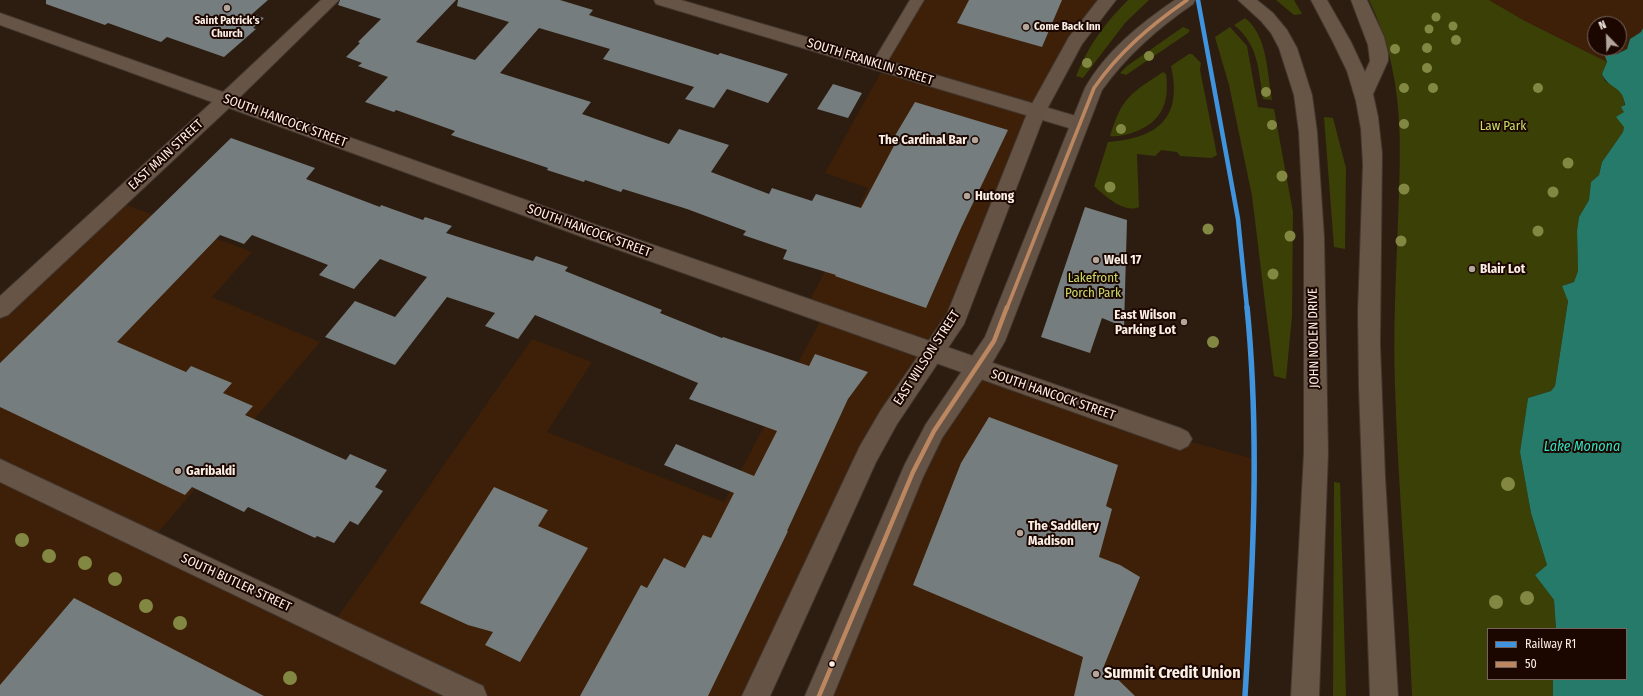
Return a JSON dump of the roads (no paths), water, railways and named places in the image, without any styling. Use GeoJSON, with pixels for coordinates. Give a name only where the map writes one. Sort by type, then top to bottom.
{"type":"FeatureCollection","features":[{"type":"Feature","properties":{"kind":"main road","name":"JOHN NOLEN DRIVE"},"geometry":{"type":"LineString","coordinates":[[1246,0],[1268,17],[1285,43],[1302,89],[1308,132],[1313,224],[1316,453],[1305,696]]}},
{"type":"Feature","properties":{"kind":"main road"},"geometry":{"type":"LineString","coordinates":[[1319,0],[1349,55],[1369,117],[1372,162],[1369,344],[1375,528],[1384,696]]}},
{"type":"Feature","properties":{"kind":"main road"},"geometry":{"type":"LineString","coordinates":[[1359,0],[1376,39],[1379,55],[1379,61],[1363,95]]}},
{"type":"Feature","properties":{"kind":"street","name":"EAST MAIN STREET"},"geometry":{"type":"LineString","coordinates":[[0,309],[226,100],[331,0]]}},
{"type":"Feature","properties":{"kind":"street","name":"SOUTH FRANKLIN STREET"},"geometry":{"type":"LineString","coordinates":[[662,0],[1079,124]]}},
{"type":"Feature","properties":{"kind":"street","name":"EAST WILSON STREET"},"geometry":{"type":"LineString","coordinates":[[756,696],[868,454],[889,417],[956,318],[1037,111],[1076,41],[1094,15],[1108,0]]}},
{"type":"Feature","properties":{"kind":"street"},"geometry":{"type":"LineString","coordinates":[[819,696],[913,472],[934,431],[977,368],[994,340],[1094,88],[1118,57],[1144,32],[1187,0]]}},
{"type":"Feature","properties":{"kind":"street","name":"SOUTH HANCOCK STREET"},"geometry":{"type":"LineString","coordinates":[[0,19],[1180,439]]}},
{"type":"Feature","properties":{"kind":"street","name":"SOUTH BUTLER STREET"},"geometry":{"type":"LineString","coordinates":[[0,470],[473,696]]}},
{"type":"Feature","properties":{"kind":"lane"},"geometry":{"type":"LineString","coordinates":[[878,65],[917,0]]}},
{"type":"Feature","properties":{"kind":"water","name":"Lake Monona"},"geometry":{"type":"Polygon","coordinates":[[[1643,28],[1643,696],[1553,696],[1553,680],[1627,680],[1627,628],[1556,628],[1554,600],[1535,575],[1547,565],[1531,513],[1520,452],[1528,398],[1551,391],[1555,386],[1568,301],[1562,286],[1574,282],[1578,271],[1577,231],[1579,217],[1589,200],[1591,182],[1599,175],[1602,162],[1623,132],[1624,127],[1616,117],[1624,112],[1621,107],[1625,105],[1624,99],[1622,94],[1608,83],[1602,74],[1607,62],[1605,56],[1627,56],[1627,49],[1630,39],[1641,32],[1643,28]]]}},
{"type":"Feature","properties":{"kind":"rail line","name":"R1"},"geometry":{"type":"LineString","coordinates":[[1198,0],[1238,219],[1253,370],[1255,483],[1245,696]]}},
{"type":"Feature","properties":{"kind":"place","name":"Saint Patrick's Church"},"geometry":{"type":"Point","coordinates":[227,8]}},
{"type":"Feature","properties":{"kind":"place","name":"Come Back Inn"},"geometry":{"type":"Point","coordinates":[1026,27]}},
{"type":"Feature","properties":{"kind":"place","name":"The Cardinal Bar"},"geometry":{"type":"Point","coordinates":[975,140]}},
{"type":"Feature","properties":{"kind":"place","name":"Hutong"},"geometry":{"type":"Point","coordinates":[967,196]}},
{"type":"Feature","properties":{"kind":"place","name":"Well 17"},"geometry":{"type":"Point","coordinates":[1096,260]}},
{"type":"Feature","properties":{"kind":"place","name":"Blair Lot"},"geometry":{"type":"Point","coordinates":[1472,269]}},
{"type":"Feature","properties":{"kind":"place","name":"East Wilson Parking Lot"},"geometry":{"type":"Point","coordinates":[1184,322]}},
{"type":"Feature","properties":{"kind":"place","name":"Garibaldi"},"geometry":{"type":"Point","coordinates":[178,471]}},
{"type":"Feature","properties":{"kind":"place","name":"The Saddlery Madison"},"geometry":{"type":"Point","coordinates":[1020,533]}},
{"type":"Feature","properties":{"kind":"place","name":"Summit Credit Union"},"geometry":{"type":"Point","coordinates":[1096,674]}},
{"type":"Feature","properties":{"kind":"park label","name":"Law Park"},"geometry":{"type":"Point","coordinates":[1503,126]}},
{"type":"Feature","properties":{"kind":"park label","name":"Lakefront Porch Park"},"geometry":{"type":"Point","coordinates":[1093,286]}}]}
